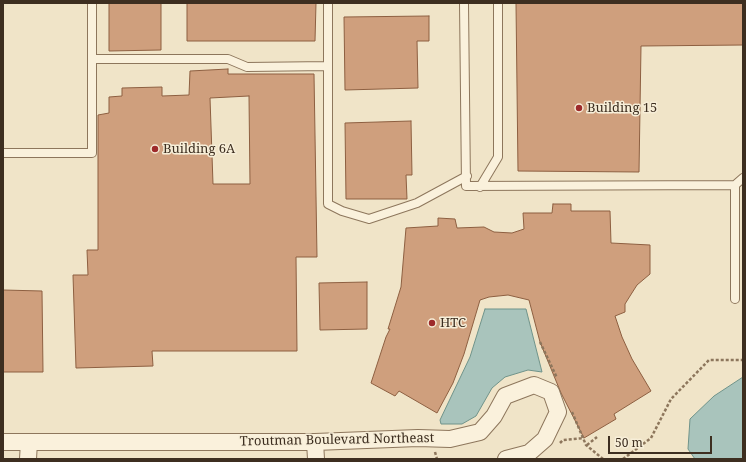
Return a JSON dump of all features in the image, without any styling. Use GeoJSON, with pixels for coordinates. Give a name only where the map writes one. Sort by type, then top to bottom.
{"type":"FeatureCollection","features":[{"type":"Feature","properties":{"kind":"street","name":"Troutman Boulevard Northeast"},"geometry":{"type":"LineString","coordinates":[[3,442],[315,442],[418,438],[450,439],[480,432],[494,416],[505,396],[534,385],[551,392],[558,412],[545,439],[529,453],[506,459]]}},
{"type":"Feature","properties":{"kind":"street"},"geometry":{"type":"LineString","coordinates":[[28,459],[29,442]]}},
{"type":"Feature","properties":{"kind":"street"},"geometry":{"type":"LineString","coordinates":[[315,442],[316,459]]}},
{"type":"Feature","properties":{"kind":"lane"},"geometry":{"type":"LineString","coordinates":[[3,153],[92,153],[92,3]]}},
{"type":"Feature","properties":{"kind":"lane"},"geometry":{"type":"LineString","coordinates":[[328,3],[328,204],[342,211],[369,219],[417,203],[467,176]]}},
{"type":"Feature","properties":{"kind":"lane"},"geometry":{"type":"LineString","coordinates":[[464,3],[466,186],[735,185],[743,178]]}},
{"type":"Feature","properties":{"kind":"lane"},"geometry":{"type":"LineString","coordinates":[[480,187],[498,157],[498,3]]}},
{"type":"Feature","properties":{"kind":"lane"},"geometry":{"type":"LineString","coordinates":[[92,59],[228,59],[247,67],[328,66]]}},
{"type":"Feature","properties":{"kind":"lane"},"geometry":{"type":"LineString","coordinates":[[735,185],[735,299]]}},
{"type":"Feature","properties":{"kind":"path"},"geometry":{"type":"LineString","coordinates":[[623,459],[651,438],[671,399],[709,360],[743,360]]}},
{"type":"Feature","properties":{"kind":"path"},"geometry":{"type":"LineString","coordinates":[[586,445],[597,437]]}},
{"type":"Feature","properties":{"kind":"path"},"geometry":{"type":"LineString","coordinates":[[558,444],[563,440],[584,438]]}},
{"type":"Feature","properties":{"kind":"water"},"geometry":{"type":"Polygon","coordinates":[[[485,309],[526,309],[542,372],[528,370],[505,377],[492,388],[476,416],[462,424],[441,424],[440,420],[470,357],[485,309]]]}},
{"type":"Feature","properties":{"kind":"water"},"geometry":{"type":"Polygon","coordinates":[[[743,377],[743,459],[695,459],[688,449],[690,419],[714,396],[743,377]]]}},
{"type":"Feature","properties":{"kind":"building"},"geometry":{"type":"Polygon","coordinates":[[[109,3],[161,3],[161,50],[109,51],[109,3]]]}},
{"type":"Feature","properties":{"kind":"building"},"geometry":{"type":"Polygon","coordinates":[[[187,3],[316,3],[315,41],[187,41],[187,3]]]}},
{"type":"Feature","properties":{"kind":"building","name":"Building 15"},"geometry":{"type":"Polygon","coordinates":[[[516,3],[743,3],[743,45],[641,46],[639,172],[518,171],[516,3]]]}},
{"type":"Feature","properties":{"kind":"building"},"geometry":{"type":"Polygon","coordinates":[[[429,16],[429,41],[417,41],[418,88],[345,90],[344,17],[429,16]]]}},
{"type":"Feature","properties":{"kind":"building"},"geometry":{"type":"Polygon","coordinates":[[[228,69],[228,74],[314,74],[317,257],[296,257],[297,351],[152,351],[153,366],[76,368],[73,275],[88,275],[87,250],[98,250],[98,115],[109,113],[109,97],[122,96],[122,88],[162,87],[162,96],[189,95],[190,71],[228,69]],[[249,96],[210,98],[213,184],[250,184],[249,96]]]}},
{"type":"Feature","properties":{"kind":"building"},"geometry":{"type":"Polygon","coordinates":[[[411,121],[412,175],[406,175],[407,199],[346,199],[345,123],[411,121]]]}},
{"type":"Feature","properties":{"kind":"building","name":"HTC"},"geometry":{"type":"Polygon","coordinates":[[[553,204],[571,204],[571,211],[610,211],[611,243],[650,245],[650,274],[637,285],[625,304],[625,312],[615,316],[622,337],[632,359],[651,391],[614,414],[616,419],[584,438],[561,393],[540,342],[529,300],[508,295],[489,297],[480,300],[464,354],[453,383],[437,413],[399,391],[395,396],[371,383],[390,329],[388,329],[401,287],[406,228],[438,226],[438,218],[455,219],[457,228],[484,227],[494,232],[512,233],[524,229],[523,213],[552,213],[553,204]]]}},
{"type":"Feature","properties":{"kind":"building"},"geometry":{"type":"Polygon","coordinates":[[[367,282],[367,329],[320,330],[319,283],[367,282]]]}},
{"type":"Feature","properties":{"kind":"building"},"geometry":{"type":"Polygon","coordinates":[[[3,290],[42,291],[43,372],[3,372],[3,290]]]}},
{"type":"Feature","properties":{"kind":"place","name":"Building 15"},"geometry":{"type":"Point","coordinates":[579,108]}},
{"type":"Feature","properties":{"kind":"place","name":"Building 6A"},"geometry":{"type":"Point","coordinates":[155,149]}},
{"type":"Feature","properties":{"kind":"place","name":"HTC"},"geometry":{"type":"Point","coordinates":[432,323]}}]}
